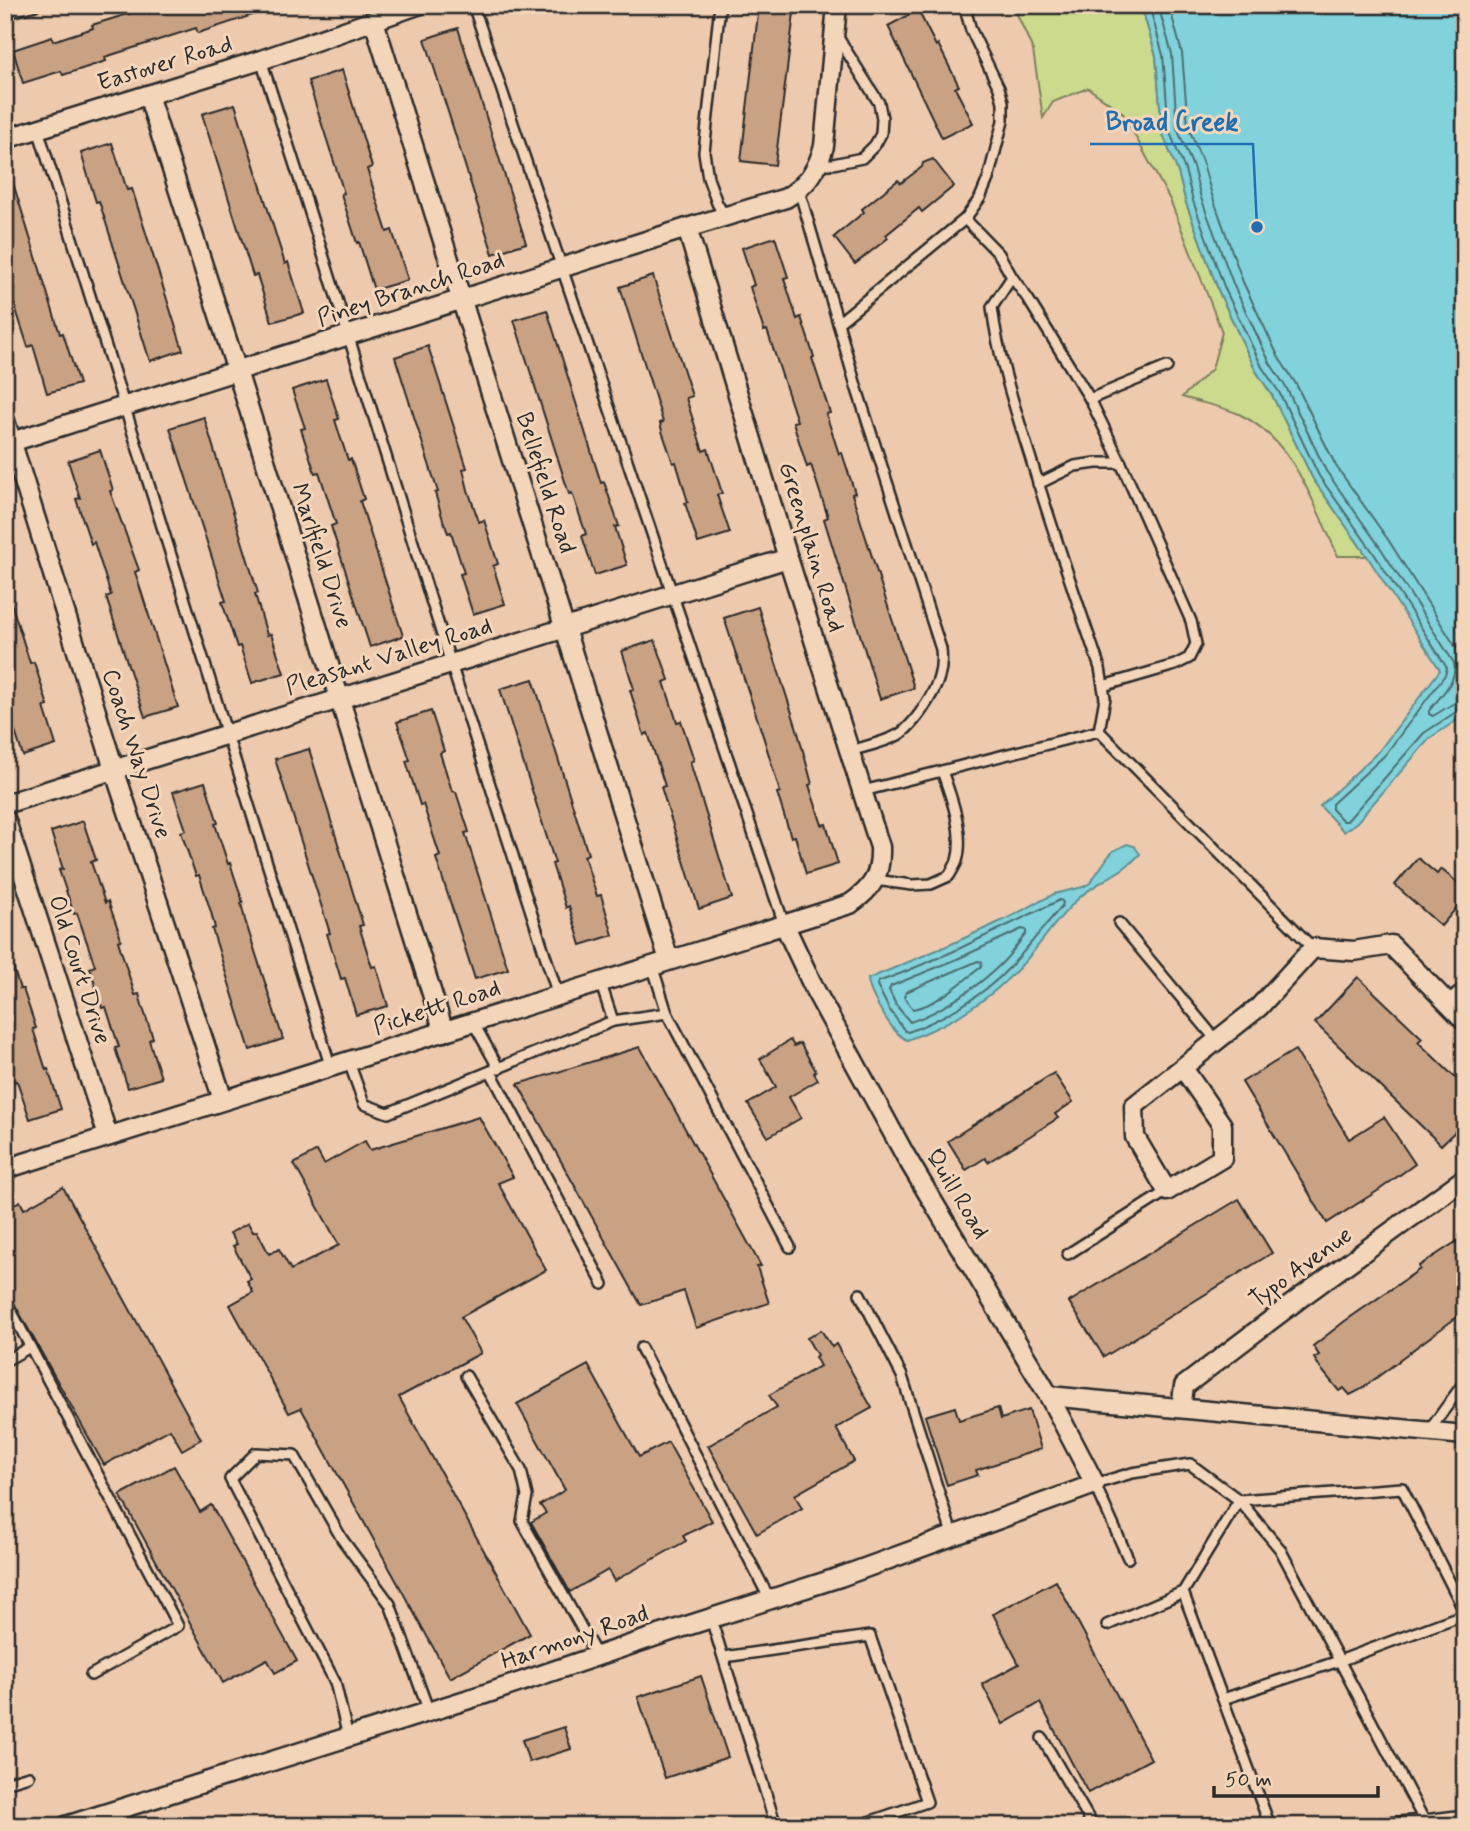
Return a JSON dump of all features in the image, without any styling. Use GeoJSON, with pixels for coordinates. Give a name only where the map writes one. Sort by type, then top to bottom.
{"type":"FeatureCollection","features":[{"type":"Feature","properties":{"kind":"street","name":"Eastover Road"},"geometry":{"type":"LineString","coordinates":[[5,139],[261,60],[418,5]]}},
{"type":"Feature","properties":{"kind":"street"},"geometry":{"type":"LineString","coordinates":[[819,164],[824,146],[837,5]]}},
{"type":"Feature","properties":{"kind":"street","name":"Bellefield Road"},"geometry":{"type":"LineString","coordinates":[[374,21],[565,628],[661,962]]}},
{"type":"Feature","properties":{"kind":"street","name":"Marlfield Drive"},"geometry":{"type":"LineString","coordinates":[[148,95],[444,1032]]}},
{"type":"Feature","properties":{"kind":"street","name":"Piney Branch Road"},"geometry":{"type":"LineString","coordinates":[[9,443],[786,198],[799,190],[814,174],[819,164]]}},
{"type":"Feature","properties":{"kind":"street","name":"Greenplain Road"},"geometry":{"type":"LineString","coordinates":[[687,228],[880,847],[881,863],[875,880]]}},
{"type":"Feature","properties":{"kind":"street","name":"Coach Way Drive"},"geometry":{"type":"LineString","coordinates":[[5,421],[9,443],[223,1100]]}},
{"type":"Feature","properties":{"kind":"street","name":"Pleasant Valley Road"},"geometry":{"type":"LineString","coordinates":[[5,804],[788,558]]}},
{"type":"Feature","properties":{"kind":"street","name":"Old Court Drive"},"geometry":{"type":"LineString","coordinates":[[5,818],[108,1136]]}},
{"type":"Feature","properties":{"kind":"street","name":"Pickett Road"},"geometry":{"type":"LineString","coordinates":[[5,1169],[850,904],[864,895],[875,880]]}},
{"type":"Feature","properties":{"kind":"street","name":"Quill Road"},"geometry":{"type":"LineString","coordinates":[[784,925],[815,990],[905,1155],[1049,1396],[1095,1484]]}},
{"type":"Feature","properties":{"kind":"street"},"geometry":{"type":"LineString","coordinates":[[1183,1068],[1222,1125],[1222,1158],[1167,1191],[1135,1137],[1135,1107],[1183,1068],[1259,1007],[1313,948],[1354,951],[1391,945],[1465,1021]]}},
{"type":"Feature","properties":{"kind":"street","name":"Typo Avenue"},"geometry":{"type":"LineString","coordinates":[[1181,1408],[1184,1386],[1465,1178]]}},
{"type":"Feature","properties":{"kind":"street"},"geometry":{"type":"LineString","coordinates":[[1049,1396],[1465,1435]]}},
{"type":"Feature","properties":{"kind":"street","name":"Harmony Road"},"geometry":{"type":"LineString","coordinates":[[66,1826],[429,1712],[840,1577],[1095,1484]]}},
{"type":"Feature","properties":{"kind":"lane"},"geometry":{"type":"LineString","coordinates":[[5,14],[35,5]]}},
{"type":"Feature","properties":{"kind":"lane"},"geometry":{"type":"LineString","coordinates":[[473,5],[784,925]]}},
{"type":"Feature","properties":{"kind":"lane"},"geometry":{"type":"LineString","coordinates":[[720,5],[704,152],[708,178],[725,217]]}},
{"type":"Feature","properties":{"kind":"lane"},"geometry":{"type":"LineString","coordinates":[[838,323],[965,219],[980,198],[988,179],[1003,121],[1003,102],[971,30],[964,5]]}},
{"type":"Feature","properties":{"kind":"lane"},"geometry":{"type":"LineString","coordinates":[[819,164],[862,158],[875,145],[881,134],[879,103],[835,32]]}},
{"type":"Feature","properties":{"kind":"lane"},"geometry":{"type":"LineString","coordinates":[[261,60],[558,995]]}},
{"type":"Feature","properties":{"kind":"lane"},"geometry":{"type":"LineString","coordinates":[[38,129],[227,734],[340,1065],[364,1104],[388,1113],[613,1021],[667,1013]]}},
{"type":"Feature","properties":{"kind":"lane"},"geometry":{"type":"LineString","coordinates":[[799,190],[856,386],[941,649],[939,681],[915,721],[901,734],[850,751]]}},
{"type":"Feature","properties":{"kind":"lane"},"geometry":{"type":"LineString","coordinates":[[965,219],[999,254],[1090,399],[1191,621],[1196,644],[1189,658],[1175,665],[1103,686]]}},
{"type":"Feature","properties":{"kind":"lane"},"geometry":{"type":"LineString","coordinates":[[1012,277],[992,307],[996,338],[1038,484],[1100,668],[1105,698],[1099,731]]}},
{"type":"Feature","properties":{"kind":"lane"},"geometry":{"type":"LineString","coordinates":[[1090,399],[1167,367]]}},
{"type":"Feature","properties":{"kind":"lane"},"geometry":{"type":"LineString","coordinates":[[1038,484],[1075,466],[1121,463]]}},
{"type":"Feature","properties":{"kind":"lane"},"geometry":{"type":"LineString","coordinates":[[863,791],[1099,731]]}},
{"type":"Feature","properties":{"kind":"lane"},"geometry":{"type":"LineString","coordinates":[[1099,731],[1313,948]]}},
{"type":"Feature","properties":{"kind":"lane"},"geometry":{"type":"LineString","coordinates":[[875,880],[912,885],[931,884],[949,876],[957,859],[958,837],[955,808],[942,771]]}},
{"type":"Feature","properties":{"kind":"lane"},"geometry":{"type":"LineString","coordinates":[[1119,923],[1217,1041]]}},
{"type":"Feature","properties":{"kind":"lane"},"geometry":{"type":"LineString","coordinates":[[661,962],[667,1013],[790,1247]]}},
{"type":"Feature","properties":{"kind":"lane"},"geometry":{"type":"LineString","coordinates":[[600,981],[613,1021]]}},
{"type":"Feature","properties":{"kind":"lane"},"geometry":{"type":"LineString","coordinates":[[1447,1003],[1465,986]]}},
{"type":"Feature","properties":{"kind":"lane"},"geometry":{"type":"LineString","coordinates":[[473,1022],[603,1284]]}},
{"type":"Feature","properties":{"kind":"lane"},"geometry":{"type":"LineString","coordinates":[[1068,1254],[1167,1191]]}},
{"type":"Feature","properties":{"kind":"lane"},"geometry":{"type":"LineString","coordinates":[[860,1294],[902,1376],[953,1537]]}},
{"type":"Feature","properties":{"kind":"lane"},"geometry":{"type":"LineString","coordinates":[[5,1300],[178,1626],[91,1675]]}},
{"type":"Feature","properties":{"kind":"lane"},"geometry":{"type":"LineString","coordinates":[[5,1361],[30,1347]]}},
{"type":"Feature","properties":{"kind":"lane"},"geometry":{"type":"LineString","coordinates":[[641,1349],[770,1600]]}},
{"type":"Feature","properties":{"kind":"lane"},"geometry":{"type":"LineString","coordinates":[[466,1376],[521,1469],[527,1496],[522,1521],[597,1656]]}},
{"type":"Feature","properties":{"kind":"lane"},"geometry":{"type":"LineString","coordinates":[[1429,1432],[1465,1381]]}},
{"type":"Feature","properties":{"kind":"lane"},"geometry":{"type":"LineString","coordinates":[[348,1737],[335,1682],[230,1479],[256,1453],[295,1455],[342,1539],[390,1604],[429,1712]]}},
{"type":"Feature","properties":{"kind":"lane"},"geometry":{"type":"LineString","coordinates":[[1128,1558],[1095,1484],[1132,1472],[1190,1464],[1240,1500],[1280,1549],[1424,1820]]}},
{"type":"Feature","properties":{"kind":"lane"},"geometry":{"type":"LineString","coordinates":[[1223,1699],[1339,1661],[1465,1613],[1402,1488],[1240,1500]]}},
{"type":"Feature","properties":{"kind":"lane"},"geometry":{"type":"LineString","coordinates":[[1107,1625],[1183,1592],[1240,1500]]}},
{"type":"Feature","properties":{"kind":"lane"},"geometry":{"type":"LineString","coordinates":[[1183,1592],[1269,1826]]}},
{"type":"Feature","properties":{"kind":"lane"},"geometry":{"type":"LineString","coordinates":[[711,1619],[776,1826]]}},
{"type":"Feature","properties":{"kind":"lane"},"geometry":{"type":"LineString","coordinates":[[724,1657],[870,1636],[927,1802],[857,1826]]}},
{"type":"Feature","properties":{"kind":"lane"},"geometry":{"type":"LineString","coordinates":[[1042,1738],[1093,1826]]}},
{"type":"Feature","properties":{"kind":"lane"},"geometry":{"type":"LineString","coordinates":[[5,1783],[30,1776]]}},
{"type":"Feature","properties":{"kind":"lane"},"geometry":{"type":"LineString","coordinates":[[1347,1826],[1465,1815]]}},
{"type":"Feature","properties":{"kind":"green space"},"geometry":{"type":"Polygon","coordinates":[[[1013,5],[1141,5],[1156,56],[1162,132],[1219,292],[1256,371],[1272,395],[1313,479],[1367,556],[1338,556],[1300,476],[1274,440],[1258,425],[1232,411],[1182,397],[1212,369],[1222,332],[1170,200],[1122,112],[1088,88],[1053,102],[1043,118],[1033,50],[1013,5]]]}},
{"type":"Feature","properties":{"kind":"water"},"geometry":{"type":"Polygon","coordinates":[[[1141,5],[1465,5],[1465,715],[1430,738],[1357,822],[1344,832],[1320,806],[1379,751],[1440,670],[1367,556],[1313,479],[1272,395],[1256,371],[1219,292],[1162,132],[1156,56],[1141,5]]]}},
{"type":"Feature","properties":{"kind":"water"},"geometry":{"type":"Polygon","coordinates":[[[1127,844],[1134,846],[1140,854],[1079,898],[1001,986],[976,1005],[936,1028],[907,1040],[895,1030],[883,1013],[868,979],[1006,919],[1054,894],[1083,887],[1090,883],[1113,851],[1127,844]]]}},
{"type":"Feature","properties":{"kind":"building"},"geometry":{"type":"Polygon","coordinates":[[[157,5],[270,5],[271,9],[198,33],[196,28],[105,57],[106,61],[63,75],[61,71],[23,83],[13,50],[52,37],[53,41],[93,28],[92,25],[157,5]]]}},
{"type":"Feature","properties":{"kind":"building"},"geometry":{"type":"Polygon","coordinates":[[[759,5],[795,5],[775,165],[741,161],[759,5]]]}},
{"type":"Feature","properties":{"kind":"building"},"geometry":{"type":"Polygon","coordinates":[[[918,10],[959,86],[955,88],[973,123],[942,138],[888,26],[918,10]]]}},
{"type":"Feature","properties":{"kind":"building"},"geometry":{"type":"Polygon","coordinates":[[[458,28],[526,243],[493,254],[425,39],[458,28]]]}},
{"type":"Feature","properties":{"kind":"building"},"geometry":{"type":"Polygon","coordinates":[[[342,70],[372,167],[367,169],[387,232],[392,230],[408,280],[374,290],[341,194],[344,193],[308,81],[342,70]]]}},
{"type":"Feature","properties":{"kind":"building"},"geometry":{"type":"Polygon","coordinates":[[[235,104],[285,264],[288,262],[304,313],[272,322],[257,275],[253,276],[202,114],[235,104]]]}},
{"type":"Feature","properties":{"kind":"building"},"geometry":{"type":"Polygon","coordinates":[[[112,143],[127,190],[132,189],[183,350],[150,361],[81,153],[112,143]]]}},
{"type":"Feature","properties":{"kind":"building"},"geometry":{"type":"Polygon","coordinates":[[[933,159],[954,186],[922,212],[919,208],[886,235],[888,238],[855,264],[834,237],[864,212],[862,209],[898,180],[901,183],[922,167],[923,163],[933,159]]]}},
{"type":"Feature","properties":{"kind":"building"},"geometry":{"type":"Polygon","coordinates":[[[9,170],[60,334],[63,333],[79,384],[47,393],[33,345],[28,347],[5,275],[5,171],[9,170]]]}},
{"type":"Feature","properties":{"kind":"building"},"geometry":{"type":"Polygon","coordinates":[[[775,237],[788,277],[784,278],[797,319],[801,317],[814,357],[812,358],[830,413],[826,414],[855,493],[852,494],[914,688],[880,699],[824,519],[828,517],[811,465],[807,467],[793,422],[797,421],[750,287],[754,285],[742,248],[775,237]]]}},
{"type":"Feature","properties":{"kind":"building"},"geometry":{"type":"Polygon","coordinates":[[[653,276],[692,396],[686,398],[703,451],[708,449],[722,493],[717,495],[730,533],[698,543],[676,462],[673,463],[662,431],[660,423],[663,422],[620,287],[653,276]]]}},
{"type":"Feature","properties":{"kind":"building"},"geometry":{"type":"Polygon","coordinates":[[[547,310],[601,483],[604,482],[619,526],[615,527],[627,565],[595,575],[582,536],[586,534],[572,493],[569,494],[514,320],[547,310]]]}},
{"type":"Feature","properties":{"kind":"building"},"geometry":{"type":"Polygon","coordinates":[[[428,346],[467,468],[463,469],[468,490],[479,522],[484,520],[498,564],[493,566],[505,604],[473,614],[460,574],[464,573],[451,532],[448,533],[443,520],[435,493],[438,492],[395,357],[428,346]]]}},
{"type":"Feature","properties":{"kind":"building"},"geometry":{"type":"Polygon","coordinates":[[[326,379],[339,419],[335,420],[364,499],[360,501],[403,636],[370,647],[331,526],[336,524],[319,472],[315,473],[301,429],[305,428],[292,390],[326,379]]]}},
{"type":"Feature","properties":{"kind":"building"},"geometry":{"type":"Polygon","coordinates":[[[204,417],[258,593],[255,594],[267,635],[271,634],[284,673],[252,683],[222,602],[226,601],[170,428],[204,417]]]}},
{"type":"Feature","properties":{"kind":"building"},"geometry":{"type":"Polygon","coordinates":[[[100,450],[113,490],[110,491],[139,570],[135,572],[178,707],[145,717],[106,597],[111,595],[94,542],[91,544],[76,499],[80,498],[68,461],[100,450]]]}},
{"type":"Feature","properties":{"kind":"building"},"geometry":{"type":"Polygon","coordinates":[[[9,596],[30,663],[34,662],[48,706],[44,707],[56,745],[23,756],[10,716],[14,715],[5,687],[5,597],[9,596]]]}},
{"type":"Feature","properties":{"kind":"building"},"geometry":{"type":"Polygon","coordinates":[[[758,607],[797,729],[812,784],[809,785],[822,825],[826,824],[838,864],[806,874],[795,836],[791,837],[764,739],[724,618],[758,607]]]}},
{"type":"Feature","properties":{"kind":"building"},"geometry":{"type":"Polygon","coordinates":[[[655,640],[669,680],[664,682],[677,722],[681,721],[694,760],[690,762],[732,898],[699,909],[661,787],[665,786],[648,733],[644,735],[630,690],[634,689],[622,651],[655,640]]]}},
{"type":"Feature","properties":{"kind":"building"},"geometry":{"type":"Polygon","coordinates":[[[533,679],[588,854],[584,856],[597,896],[601,895],[613,935],[581,945],[552,864],[555,863],[500,689],[533,679]]]}},
{"type":"Feature","properties":{"kind":"building"},"geometry":{"type":"Polygon","coordinates":[[[431,711],[444,751],[440,753],[469,832],[465,833],[508,969],[475,979],[436,858],[440,856],[406,761],[410,760],[397,722],[431,711]]]}},
{"type":"Feature","properties":{"kind":"building"},"geometry":{"type":"Polygon","coordinates":[[[309,749],[363,925],[359,926],[372,967],[376,966],[388,1006],[356,1015],[345,978],[341,979],[327,934],[330,933],[275,759],[309,749]]]}},
{"type":"Feature","properties":{"kind":"building"},"geometry":{"type":"Polygon","coordinates":[[[205,782],[218,823],[215,824],[243,903],[245,920],[283,1039],[250,1050],[212,929],[215,928],[211,912],[181,832],[186,830],[173,792],[205,782]]]}},
{"type":"Feature","properties":{"kind":"building"},"geometry":{"type":"Polygon","coordinates":[[[83,821],[96,860],[91,862],[105,903],[108,901],[119,932],[121,940],[118,941],[135,995],[139,994],[153,1038],[149,1040],[161,1078],[128,1088],[115,1048],[119,1047],[106,1007],[102,1008],[90,968],[95,966],[59,870],[63,869],[51,832],[83,821]]]}},
{"type":"Feature","properties":{"kind":"building"},"geometry":{"type":"Polygon","coordinates":[[[1418,858],[1437,874],[1441,869],[1465,889],[1465,898],[1441,926],[1395,885],[1418,858]]]}},
{"type":"Feature","properties":{"kind":"building"},"geometry":{"type":"Polygon","coordinates":[[[9,954],[20,989],[23,989],[36,1028],[33,1029],[61,1109],[30,1119],[17,1081],[13,1082],[5,1057],[5,955],[9,954]]]}},
{"type":"Feature","properties":{"kind":"building"},"geometry":{"type":"Polygon","coordinates":[[[1358,977],[1422,1038],[1418,1042],[1465,1087],[1465,1122],[1441,1145],[1315,1023],[1358,977]]]}},
{"type":"Feature","properties":{"kind":"building"},"geometry":{"type":"Polygon","coordinates":[[[790,1040],[794,1046],[800,1043],[816,1071],[814,1073],[818,1080],[789,1097],[801,1118],[768,1137],[748,1104],[776,1087],[760,1059],[790,1040]]]}},
{"type":"Feature","properties":{"kind":"building"},"geometry":{"type":"Polygon","coordinates":[[[640,1047],[761,1266],[757,1267],[769,1303],[696,1328],[684,1291],[641,1305],[518,1084],[640,1047]]]}},
{"type":"Feature","properties":{"kind":"building"},"geometry":{"type":"Polygon","coordinates":[[[1295,1050],[1349,1139],[1384,1117],[1415,1164],[1327,1223],[1242,1082],[1295,1050]]]}},
{"type":"Feature","properties":{"kind":"building"},"geometry":{"type":"Polygon","coordinates":[[[1054,1073],[1073,1102],[1055,1114],[1058,1118],[1030,1136],[988,1162],[985,1158],[966,1170],[948,1141],[1054,1073]]]}},
{"type":"Feature","properties":{"kind":"building"},"geometry":{"type":"Polygon","coordinates":[[[479,1117],[513,1177],[498,1183],[546,1270],[461,1317],[481,1353],[399,1397],[530,1634],[450,1678],[301,1408],[289,1413],[230,1305],[253,1292],[247,1281],[251,1279],[233,1246],[237,1244],[230,1233],[248,1223],[253,1232],[257,1231],[269,1254],[279,1249],[291,1270],[339,1245],[294,1164],[317,1151],[324,1164],[365,1141],[370,1150],[479,1117]]]}},
{"type":"Feature","properties":{"kind":"building"},"geometry":{"type":"Polygon","coordinates":[[[63,1187],[201,1439],[182,1450],[170,1429],[104,1465],[5,1287],[5,1209],[20,1201],[24,1209],[63,1187]]]}},
{"type":"Feature","properties":{"kind":"building"},"geometry":{"type":"Polygon","coordinates":[[[1239,1199],[1272,1253],[1104,1357],[1069,1302],[1239,1199]]]}},
{"type":"Feature","properties":{"kind":"building"},"geometry":{"type":"Polygon","coordinates":[[[1465,1236],[1465,1311],[1360,1390],[1350,1395],[1344,1388],[1339,1391],[1314,1358],[1319,1355],[1313,1346],[1420,1269],[1419,1266],[1465,1236]]]}},
{"type":"Feature","properties":{"kind":"building"},"geometry":{"type":"Polygon","coordinates":[[[821,1330],[832,1347],[836,1344],[872,1408],[836,1428],[854,1461],[795,1495],[802,1508],[757,1534],[708,1446],[777,1407],[769,1395],[820,1366],[807,1338],[821,1330]]]}},
{"type":"Feature","properties":{"kind":"building"},"geometry":{"type":"Polygon","coordinates":[[[588,1365],[639,1457],[668,1442],[712,1521],[683,1536],[686,1541],[614,1581],[608,1570],[570,1592],[531,1522],[546,1513],[540,1505],[565,1490],[517,1404],[588,1365]]]}},
{"type":"Feature","properties":{"kind":"building"},"geometry":{"type":"Polygon","coordinates":[[[955,1407],[959,1420],[998,1408],[1001,1419],[1029,1410],[1041,1449],[976,1470],[978,1475],[947,1485],[925,1416],[955,1407]]]}},
{"type":"Feature","properties":{"kind":"building"},"geometry":{"type":"Polygon","coordinates":[[[174,1466],[200,1512],[211,1505],[297,1661],[275,1673],[267,1659],[223,1683],[120,1495],[174,1466]]]}},
{"type":"Feature","properties":{"kind":"building"},"geometry":{"type":"Polygon","coordinates":[[[1056,1581],[1151,1759],[1088,1793],[1040,1703],[1003,1724],[982,1684],[1019,1664],[993,1614],[1056,1581]]]}},
{"type":"Feature","properties":{"kind":"building"},"geometry":{"type":"Polygon","coordinates":[[[701,1676],[728,1757],[665,1778],[638,1697],[701,1676]]]}},
{"type":"Feature","properties":{"kind":"building"},"geometry":{"type":"Polygon","coordinates":[[[564,1727],[571,1749],[529,1762],[522,1740],[564,1727]]]}},
{"type":"Feature","properties":{"kind":"place","name":"Broad Creek"},"geometry":{"type":"Point","coordinates":[1257,227]}}]}
